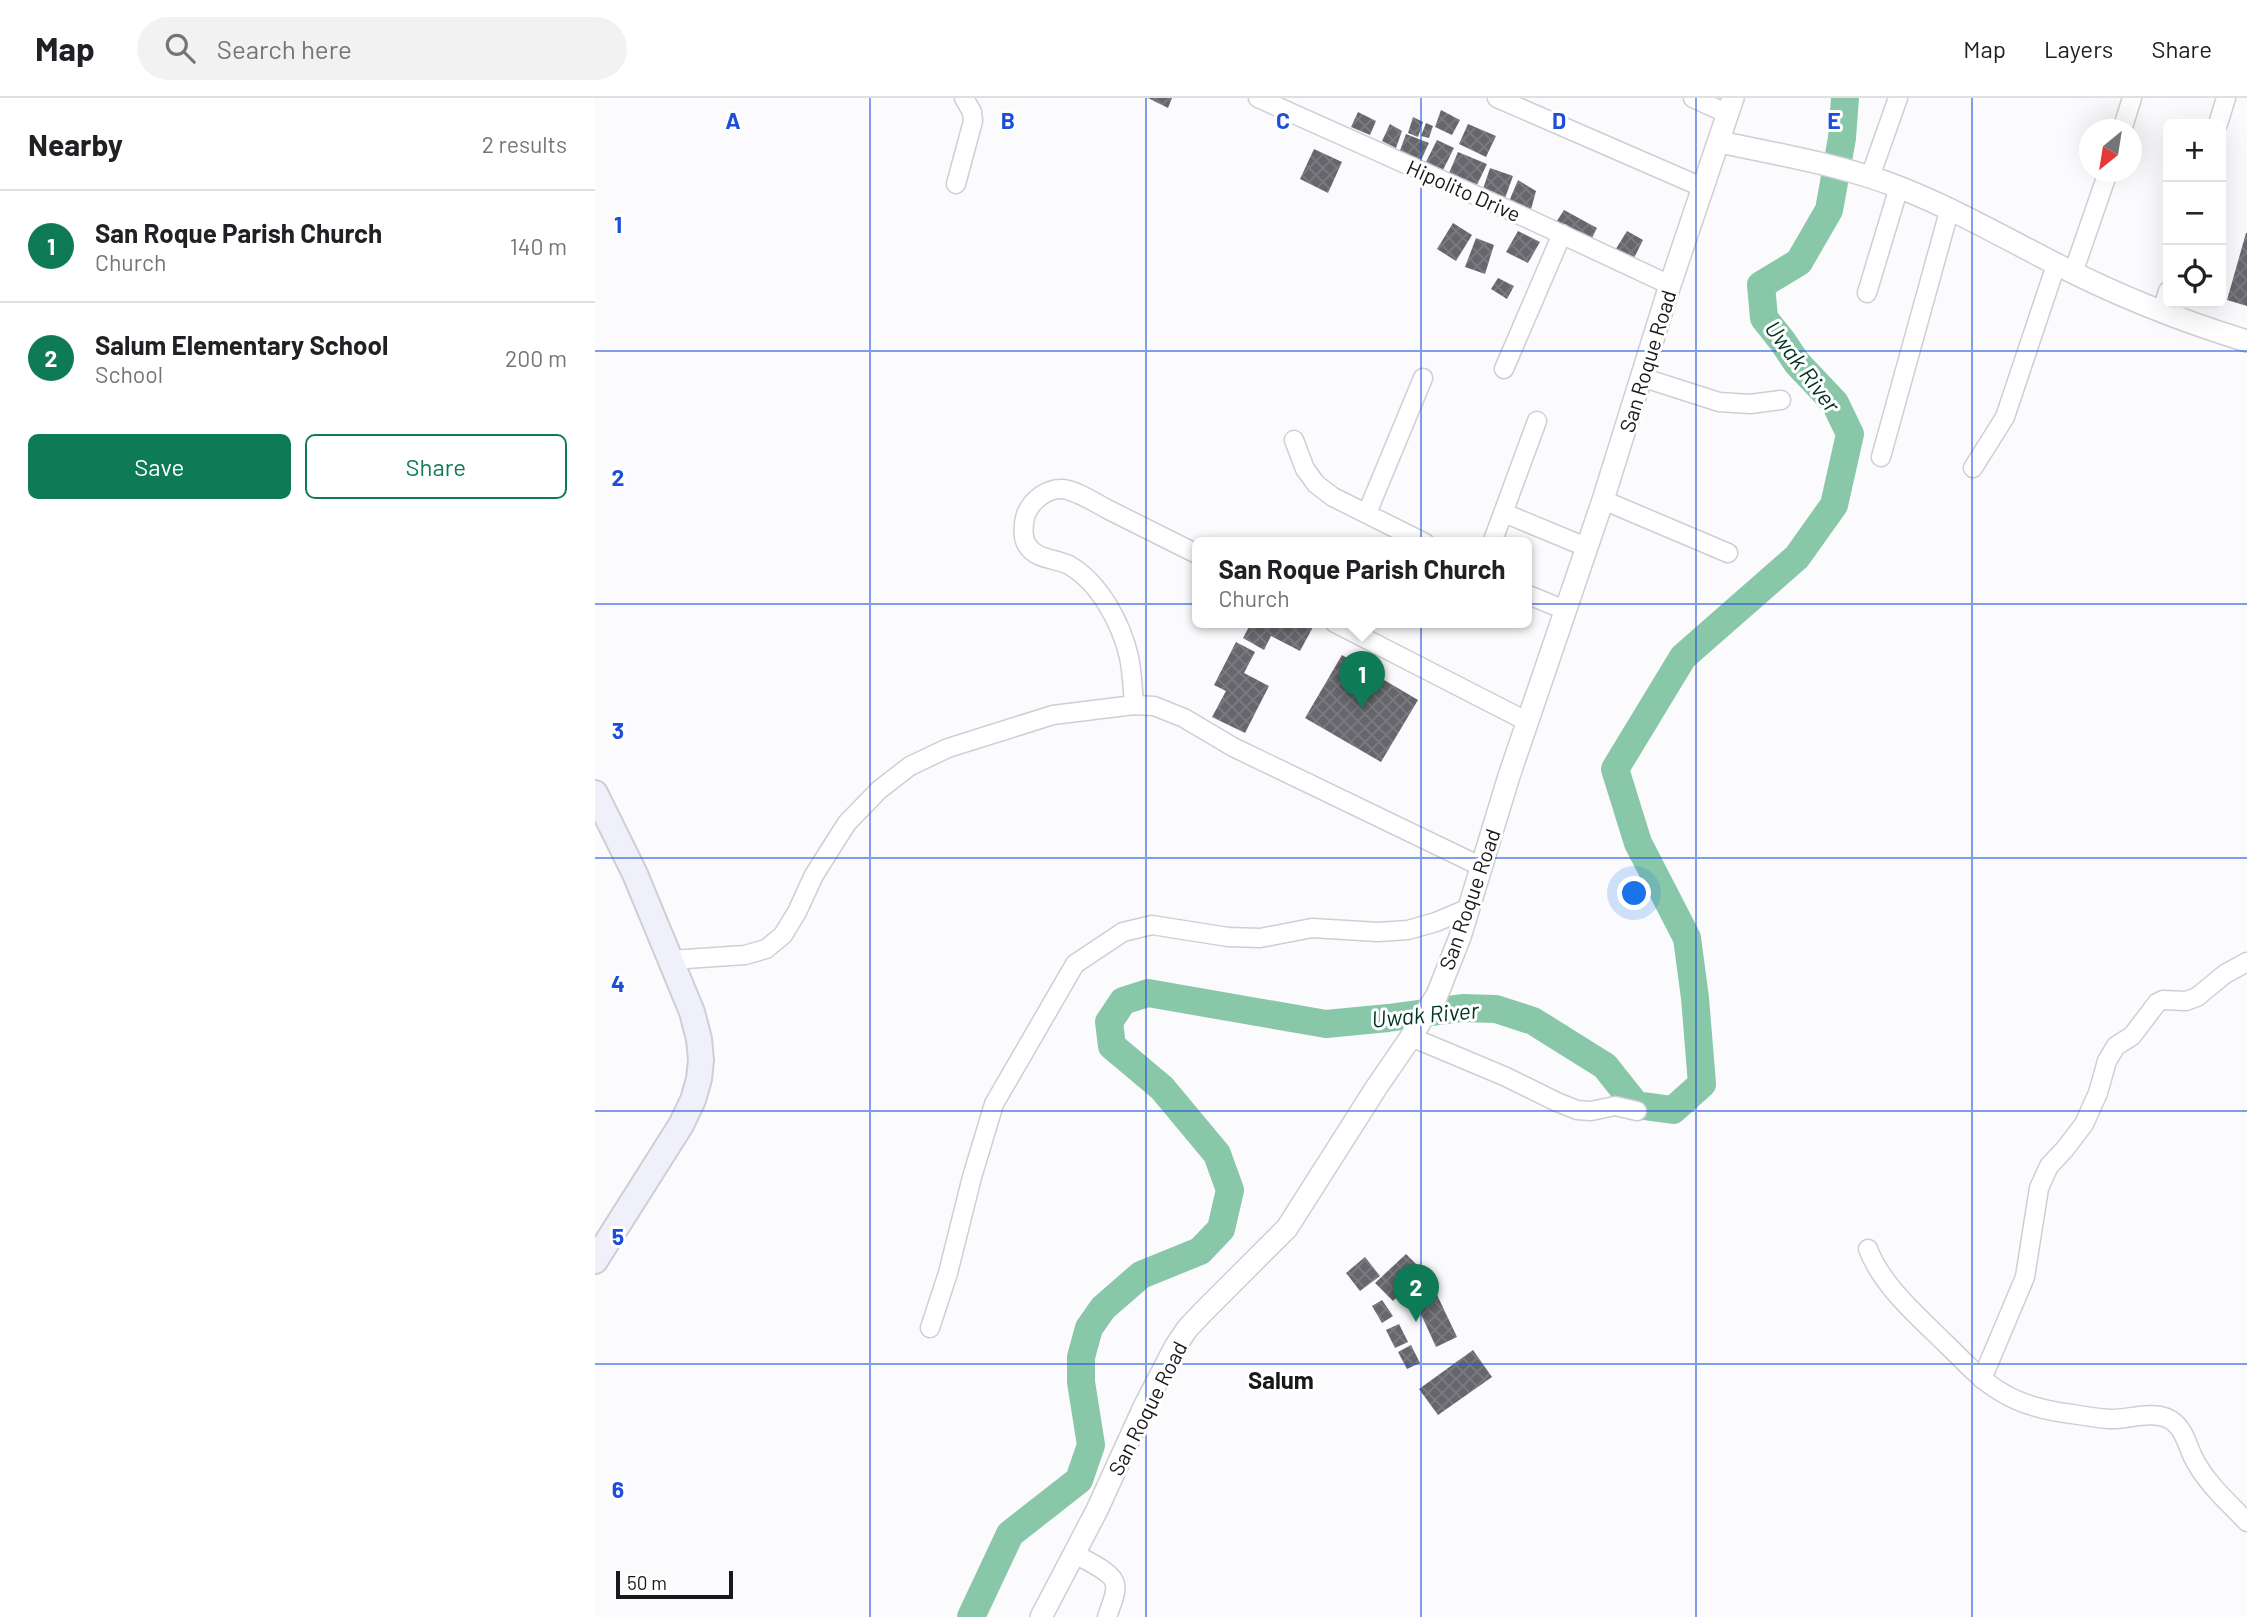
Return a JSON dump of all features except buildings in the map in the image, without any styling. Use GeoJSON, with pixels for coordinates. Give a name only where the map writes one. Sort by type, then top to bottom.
{"type":"FeatureCollection","features":[{"type":"Feature","properties":{"kind":"main road"},"geometry":{"type":"LineString","coordinates":[[595,793],[635,874],[692,1012],[701,1060],[694,1100],[681,1125],[595,1261]]}},
{"type":"Feature","properties":{"kind":"street"},"geometry":{"type":"LineString","coordinates":[[956,184],[973,121],[972,112],[964,98]]}},
{"type":"Feature","properties":{"kind":"street","name":"Hipolito Drive"},"geometry":{"type":"LineString","coordinates":[[1258,98],[1670,285]]}},
{"type":"Feature","properties":{"kind":"street"},"geometry":{"type":"LineString","coordinates":[[1497,98],[1703,188]]}},
{"type":"Feature","properties":{"kind":"street"},"geometry":{"type":"LineString","coordinates":[[1693,98],[1731,106]]}},
{"type":"Feature","properties":{"kind":"street"},"geometry":{"type":"LineString","coordinates":[[1870,177],[1898,98]]}},
{"type":"Feature","properties":{"kind":"street"},"geometry":{"type":"LineString","coordinates":[[2125,119],[2132,98]]}},
{"type":"Feature","properties":{"kind":"street"},"geometry":{"type":"LineString","coordinates":[[2220,119],[2226,98]]}},
{"type":"Feature","properties":{"kind":"street","name":"San Roque Road"},"geometry":{"type":"LineString","coordinates":[[1041,1617],[1075,1555],[1157,1379],[1181,1338],[1203,1312],[1287,1228],[1437,995],[1460,937],[1509,776],[1603,499],[1670,285],[1731,106]]}},
{"type":"Feature","properties":{"kind":"street"},"geometry":{"type":"LineString","coordinates":[[1720,142],[1847,169],[1899,187],[1950,208],[2065,269],[2162,312],[2247,341]]}},
{"type":"Feature","properties":{"kind":"street"},"geometry":{"type":"LineString","coordinates":[[1973,468],[2005,417],[2104,182]]}},
{"type":"Feature","properties":{"kind":"street"},"geometry":{"type":"LineString","coordinates":[[1867,293],[1899,187]]}},
{"type":"Feature","properties":{"kind":"street"},"geometry":{"type":"LineString","coordinates":[[1881,457],[1950,208]]}},
{"type":"Feature","properties":{"kind":"street"},"geometry":{"type":"LineString","coordinates":[[1504,369],[1562,234]]}},
{"type":"Feature","properties":{"kind":"street"},"geometry":{"type":"LineString","coordinates":[[2162,312],[2163,308]]}},
{"type":"Feature","properties":{"kind":"street"},"geometry":{"type":"LineString","coordinates":[[1641,377],[1719,402],[1750,404],[1781,400]]}},
{"type":"Feature","properties":{"kind":"street"},"geometry":{"type":"LineString","coordinates":[[1367,513],[1423,378]]}},
{"type":"Feature","properties":{"kind":"street"},"geometry":{"type":"LineString","coordinates":[[1494,537],[1538,421]]}},
{"type":"Feature","properties":{"kind":"street"},"geometry":{"type":"LineString","coordinates":[[1294,440],[1305,469],[1316,484],[1333,497],[1413,537]]}},
{"type":"Feature","properties":{"kind":"street"},"geometry":{"type":"LineString","coordinates":[[1134,705],[1129,658],[1116,622],[1103,598],[1089,580],[1072,567],[1058,560],[1038,556],[1030,550],[1025,543],[1023,531],[1025,517],[1032,502],[1046,493],[1063,489],[1192,551]]}},
{"type":"Feature","properties":{"kind":"street"},"geometry":{"type":"LineString","coordinates":[[1603,499],[1728,553]]}},
{"type":"Feature","properties":{"kind":"street"},"geometry":{"type":"LineString","coordinates":[[1504,513],[1586,547]]}},
{"type":"Feature","properties":{"kind":"street"},"geometry":{"type":"LineString","coordinates":[[1532,596],[1565,610]]}},
{"type":"Feature","properties":{"kind":"street"},"geometry":{"type":"LineString","coordinates":[[1345,628],[1528,722]]}},
{"type":"Feature","properties":{"kind":"street"},"geometry":{"type":"LineString","coordinates":[[671,960],[745,955],[766,949],[783,935],[814,876],[847,823],[879,790],[909,766],[948,748],[1053,715],[1134,705],[1154,706],[1184,718],[1245,753],[1482,867]]}},
{"type":"Feature","properties":{"kind":"street"},"geometry":{"type":"LineString","coordinates":[[930,1328],[948,1273],[994,1104],[1075,964],[1123,932],[1152,925],[1228,937],[1260,938],[1313,928],[1378,932],[1408,930],[1469,908]]}},
{"type":"Feature","properties":{"kind":"street"},"geometry":{"type":"LineString","coordinates":[[1982,1379],[2025,1277],[2039,1188],[2044,1175],[2084,1124],[2098,1093],[2111,1052],[2132,1035],[2157,1003],[2163,1000],[2186,1001],[2197,998],[2225,974],[2247,962]]}},
{"type":"Feature","properties":{"kind":"street"},"geometry":{"type":"LineString","coordinates":[[1417,1028],[1504,1076],[1577,1110],[1615,1107],[1637,1111]]}},
{"type":"Feature","properties":{"kind":"street"},"geometry":{"type":"LineString","coordinates":[[1868,1249],[1885,1279],[1915,1313],[1982,1379],[2002,1393],[2048,1411],[2110,1419],[2155,1416],[2167,1418],[2178,1426],[2184,1435],[2201,1472],[2247,1522]]}},
{"type":"Feature","properties":{"kind":"street"},"geometry":{"type":"LineString","coordinates":[[1075,1555],[1111,1576],[1115,1583],[1107,1617]]}},
{"type":"Feature","properties":{"kind":"waterway","name":"Uwak River"},"geometry":{"type":"LineString","coordinates":[[971,1617],[1010,1534],[1079,1480],[1091,1445],[1081,1382],[1081,1357],[1089,1328],[1103,1308],[1141,1275],[1200,1251],[1221,1229],[1230,1190],[1217,1154],[1162,1088],[1112,1046],[1109,1022],[1123,1001],[1148,993],[1326,1024],[1462,1008],[1496,1009],[1533,1021],[1605,1066],[1636,1105],[1673,1110],[1702,1084],[1687,938],[1638,843],[1615,769],[1683,657],[1797,557],[1834,505],[1850,434],[1835,403],[1797,363],[1764,318],[1761,285],[1799,262],[1829,210],[1842,138],[1845,98]]}},
{"type":"Feature","properties":{"kind":"place","name":"San Roque Parish Church"},"geometry":{"type":"Point","coordinates":[1362,709]}},
{"type":"Feature","properties":{"kind":"place","name":"Salum Elementary School"},"geometry":{"type":"Point","coordinates":[1416,1322]}},
{"type":"Feature","properties":{"kind":"district","name":"Salum"},"geometry":{"type":"Point","coordinates":[1281,1379]}}]}
